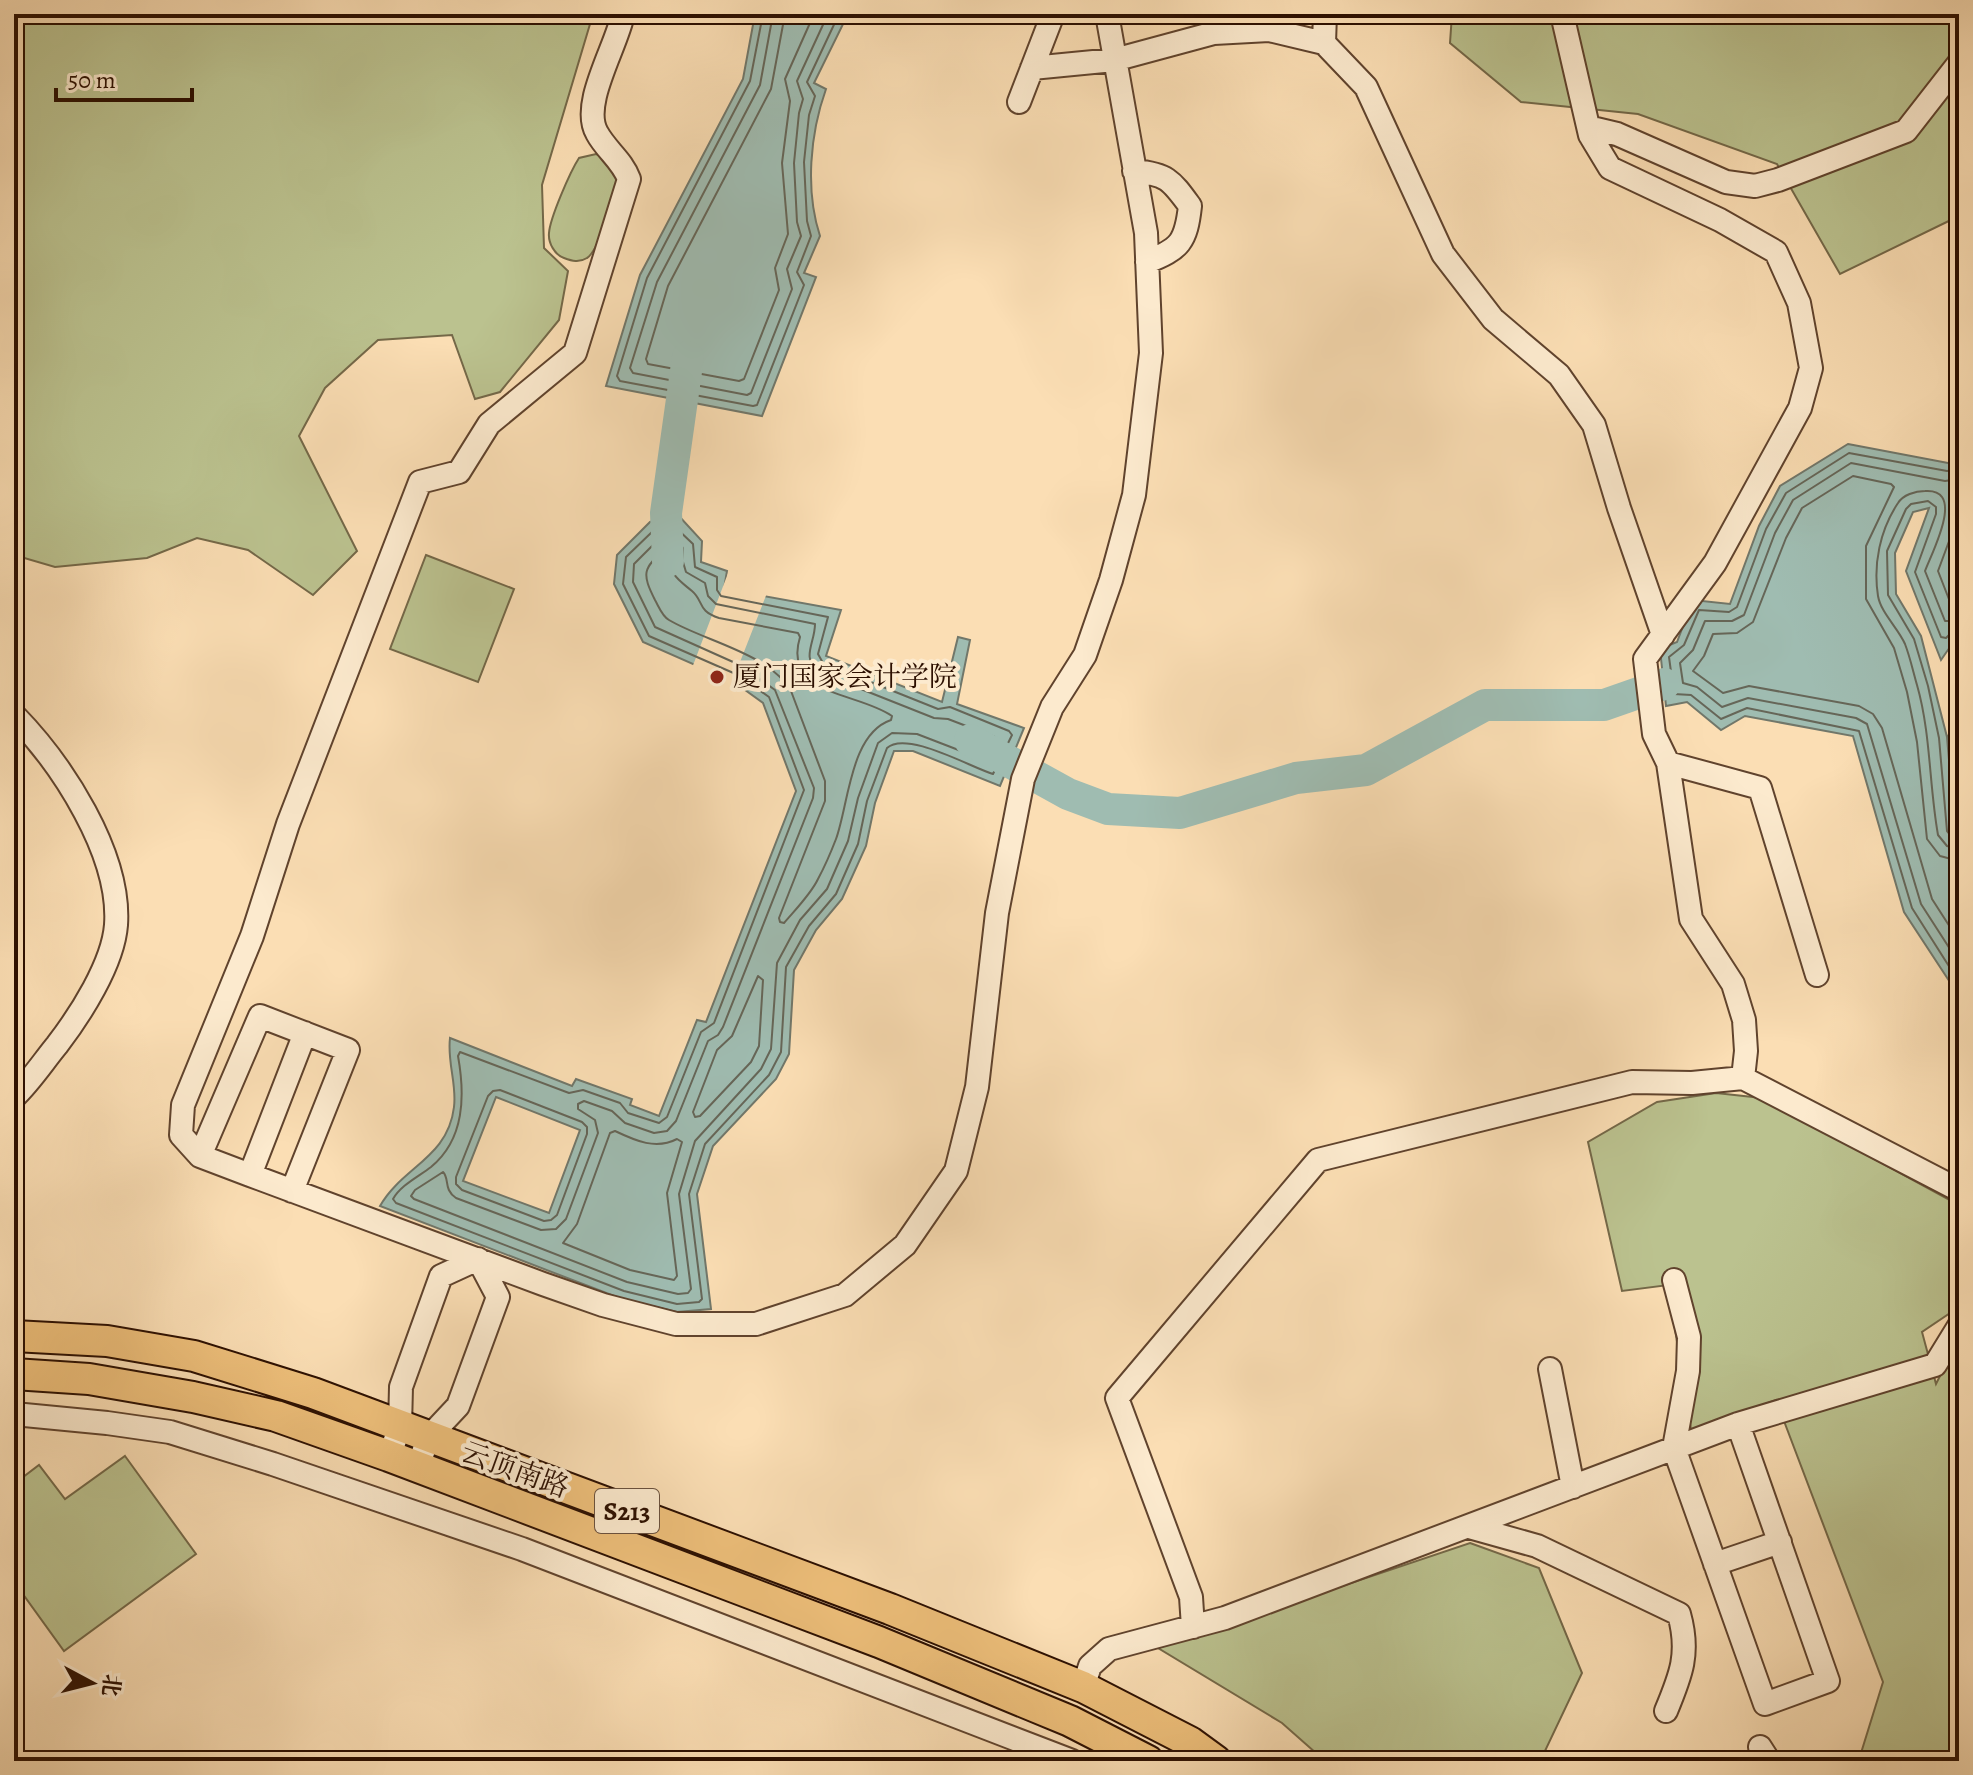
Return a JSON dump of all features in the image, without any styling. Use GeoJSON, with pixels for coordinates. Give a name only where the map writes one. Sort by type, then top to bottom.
{"type":"FeatureCollection","features":[{"type":"Feature","properties":{"kind":"main road","name":"云顶南路"},"geometry":{"type":"LineString","coordinates":[[14,1336],[107,1341],[194,1356],[313,1393],[890,1609],[1083,1687],[1190,1742],[1216,1761]]}},
{"type":"Feature","properties":{"kind":"main road","name":"云顶南路"},"geometry":{"type":"LineString","coordinates":[[14,1374],[89,1379],[193,1397],[276,1416],[879,1642],[1070,1721],[1148,1761]]}},
{"type":"Feature","properties":{"kind":"main road"},"geometry":{"type":"LineString","coordinates":[[879,1642],[890,1609]]}},
{"type":"Feature","properties":{"kind":"street"},"geometry":{"type":"LineString","coordinates":[[623,14],[591,118],[597,134],[624,166],[629,179],[575,353],[489,424],[459,472],[420,482],[288,824],[252,936],[183,1105],[181,1135],[200,1156],[603,1305],[676,1324],[756,1324],[845,1295],[905,1245],[956,1171],[977,1087],[997,913],[1023,779],[1052,707],[1085,655],[1111,580],[1134,495],[1151,353],[1146,233],[1107,14]]}},
{"type":"Feature","properties":{"kind":"street"},"geometry":{"type":"LineString","coordinates":[[1019,102],[1053,14]]}},
{"type":"Feature","properties":{"kind":"street"},"geometry":{"type":"LineString","coordinates":[[1324,43],[1325,14]]}},
{"type":"Feature","properties":{"kind":"street"},"geometry":{"type":"LineString","coordinates":[[1562,14],[1590,135],[1610,168],[1720,220],[1776,252],[1799,303],[1811,368],[1800,408],[1715,563],[1645,659],[1654,734],[1668,763],[1691,919],[1733,984],[1744,1020],[1746,1051],[1743,1078]]}},
{"type":"Feature","properties":{"kind":"street"},"geometry":{"type":"LineString","coordinates":[[1032,68],[1114,60],[1244,22],[1324,43],[1366,87],[1443,254],[1493,319],[1559,375],[1594,425],[1663,635]]}},
{"type":"Feature","properties":{"kind":"street"},"geometry":{"type":"LineString","coordinates":[[1590,135],[1596,129],[1617,134],[1726,182],[1755,186],[1906,131],[1959,63]]}},
{"type":"Feature","properties":{"kind":"street"},"geometry":{"type":"LineString","coordinates":[[1134,171],[1171,179],[1190,206],[1187,230],[1174,251],[1147,262]]}},
{"type":"Feature","properties":{"kind":"street"},"geometry":{"type":"LineString","coordinates":[[14,715],[57,766],[94,831],[115,890],[116,927],[105,966],[71,1027],[14,1097]]}},
{"type":"Feature","properties":{"kind":"street"},"geometry":{"type":"LineString","coordinates":[[14,745],[41,746]]}},
{"type":"Feature","properties":{"kind":"street"},"geometry":{"type":"LineString","coordinates":[[1668,763],[1760,788],[1817,975]]}},
{"type":"Feature","properties":{"kind":"street"},"geometry":{"type":"LineString","coordinates":[[200,1156],[260,1016],[305,1033],[348,1050],[292,1191]]}},
{"type":"Feature","properties":{"kind":"street"},"geometry":{"type":"LineString","coordinates":[[250,1175],[305,1033]]}},
{"type":"Feature","properties":{"kind":"street"},"geometry":{"type":"LineString","coordinates":[[1193,1627],[1191,1597],[1117,1398],[1318,1160],[1632,1082],[1692,1083],[1743,1078],[1959,1190]]}},
{"type":"Feature","properties":{"kind":"street"},"geometry":{"type":"LineString","coordinates":[[389,1456],[400,1427],[401,1387],[441,1276],[478,1259]]}},
{"type":"Feature","properties":{"kind":"street"},"geometry":{"type":"LineString","coordinates":[[418,1467],[428,1438],[458,1406],[498,1297],[478,1259]]}},
{"type":"Feature","properties":{"kind":"street"},"geometry":{"type":"LineString","coordinates":[[1674,1280],[1689,1337],[1688,1371],[1674,1448],[1765,1704],[1828,1681],[1738,1424]]}},
{"type":"Feature","properties":{"kind":"street"},"geometry":{"type":"LineString","coordinates":[[1083,1687],[1090,1666],[1109,1649],[1225,1618],[1738,1424],[1935,1365],[1959,1326]]}},
{"type":"Feature","properties":{"kind":"street"},"geometry":{"type":"LineString","coordinates":[[1550,1369],[1573,1487]]}},
{"type":"Feature","properties":{"kind":"street"},"geometry":{"type":"LineString","coordinates":[[14,1414],[170,1432],[273,1464],[522,1549],[1072,1761]]}},
{"type":"Feature","properties":{"kind":"street"},"geometry":{"type":"LineString","coordinates":[[1469,1527],[1537,1546],[1679,1614],[1686,1637],[1682,1672],[1666,1711]]}},
{"type":"Feature","properties":{"kind":"street"},"geometry":{"type":"LineString","coordinates":[[1715,1564],[1780,1542]]}},
{"type":"Feature","properties":{"kind":"green space"},"geometry":{"type":"Polygon","coordinates":[[[14,14],[593,14],[542,185],[544,248],[568,271],[559,320],[500,392],[475,399],[452,335],[378,340],[325,388],[299,436],[357,551],[313,595],[248,550],[197,538],[147,558],[55,567],[14,555],[14,14]]]}},
{"type":"Feature","properties":{"kind":"green space"},"geometry":{"type":"Polygon","coordinates":[[[1452,14],[1959,14],[1959,216],[1840,274],[1777,164],[1638,114],[1521,102],[1450,43],[1452,14]]]}},
{"type":"Feature","properties":{"kind":"green space"},"geometry":{"type":"Polygon","coordinates":[[[596,154],[616,169],[619,180],[617,190],[603,232],[592,253],[584,260],[573,261],[553,248],[549,237],[550,226],[579,158],[596,154]]]}},
{"type":"Feature","properties":{"kind":"green space"},"geometry":{"type":"Polygon","coordinates":[[[426,555],[514,589],[478,682],[390,649],[426,555]]]}},
{"type":"Feature","properties":{"kind":"green space"},"geometry":{"type":"Polygon","coordinates":[[[1959,722],[1959,875],[1947,737],[1959,722]]]}},
{"type":"Feature","properties":{"kind":"green space"},"geometry":{"type":"Polygon","coordinates":[[[1716,1093],[1762,1098],[1959,1205],[1959,1307],[1922,1332],[1936,1384],[1959,1338],[1959,1761],[1846,1761],[1861,1753],[1883,1682],[1776,1400],[1691,1430],[1668,1285],[1622,1291],[1588,1142],[1657,1102],[1716,1093]]]}},
{"type":"Feature","properties":{"kind":"green space"},"geometry":{"type":"Polygon","coordinates":[[[125,1456],[196,1554],[64,1651],[17,1586],[14,1587],[14,1484],[39,1465],[65,1499],[125,1456]]]}},
{"type":"Feature","properties":{"kind":"green space"},"geometry":{"type":"Polygon","coordinates":[[[1470,1543],[1539,1568],[1582,1673],[1545,1751],[1535,1761],[1325,1761],[1282,1723],[1158,1648],[1470,1543]]]}},
{"type":"Feature","properties":{"kind":"water"},"geometry":{"type":"Polygon","coordinates":[[[755,14],[848,14],[814,83],[826,89],[816,124],[811,162],[812,200],[820,236],[804,273],[816,277],[762,416],[606,386],[640,275],[743,79],[755,14]]]}},
{"type":"Feature","properties":{"kind":"water"},"geometry":{"type":"Polygon","coordinates":[[[1848,444],[1948,463],[1959,461],[1959,634],[1941,660],[1906,571],[1929,508],[1913,512],[1895,553],[1896,594],[1921,636],[1947,737],[1959,875],[1959,996],[1904,912],[1853,736],[1745,716],[1721,730],[1687,702],[1666,706],[1660,649],[1677,642],[1693,600],[1730,604],[1759,526],[1780,486],[1848,444]]]}},
{"type":"Feature","properties":{"kind":"water"},"geometry":{"type":"Polygon","coordinates":[[[678,515],[702,541],[701,562],[727,571],[724,589],[841,610],[826,656],[942,702],[958,637],[970,640],[957,704],[1024,728],[1000,786],[913,751],[894,751],[875,803],[866,846],[842,899],[816,930],[794,970],[789,1054],[776,1079],[713,1146],[697,1194],[711,1309],[677,1312],[622,1299],[380,1206],[400,1181],[434,1150],[450,1124],[455,1098],[450,1038],[572,1086],[576,1079],[632,1099],[630,1105],[659,1116],[697,1020],[706,1022],[796,791],[763,703],[734,682],[643,642],[614,584],[617,555],[650,522],[678,515]],[[496,1097],[463,1181],[549,1213],[580,1130],[496,1097]]]}},
{"type":"Feature","properties":{"kind":"pier"},"geometry":{"type":"Polygon","coordinates":[[[730,568],[729,586],[767,593],[731,685],[692,668],[730,568]]]}},
{"type":"Feature","properties":{"kind":"waterway"},"geometry":{"type":"LineString","coordinates":[[668,561],[666,513],[688,357]]}},
{"type":"Feature","properties":{"kind":"waterway"},"geometry":{"type":"LineString","coordinates":[[970,740],[1068,794],[1108,809],[1180,813],[1296,778],[1366,770],[1485,705],[1604,705],[1664,684]]}},
{"type":"Feature","properties":{"kind":"place","name":"厦门国家会计学院"},"geometry":{"type":"Point","coordinates":[717,677]}}]}
